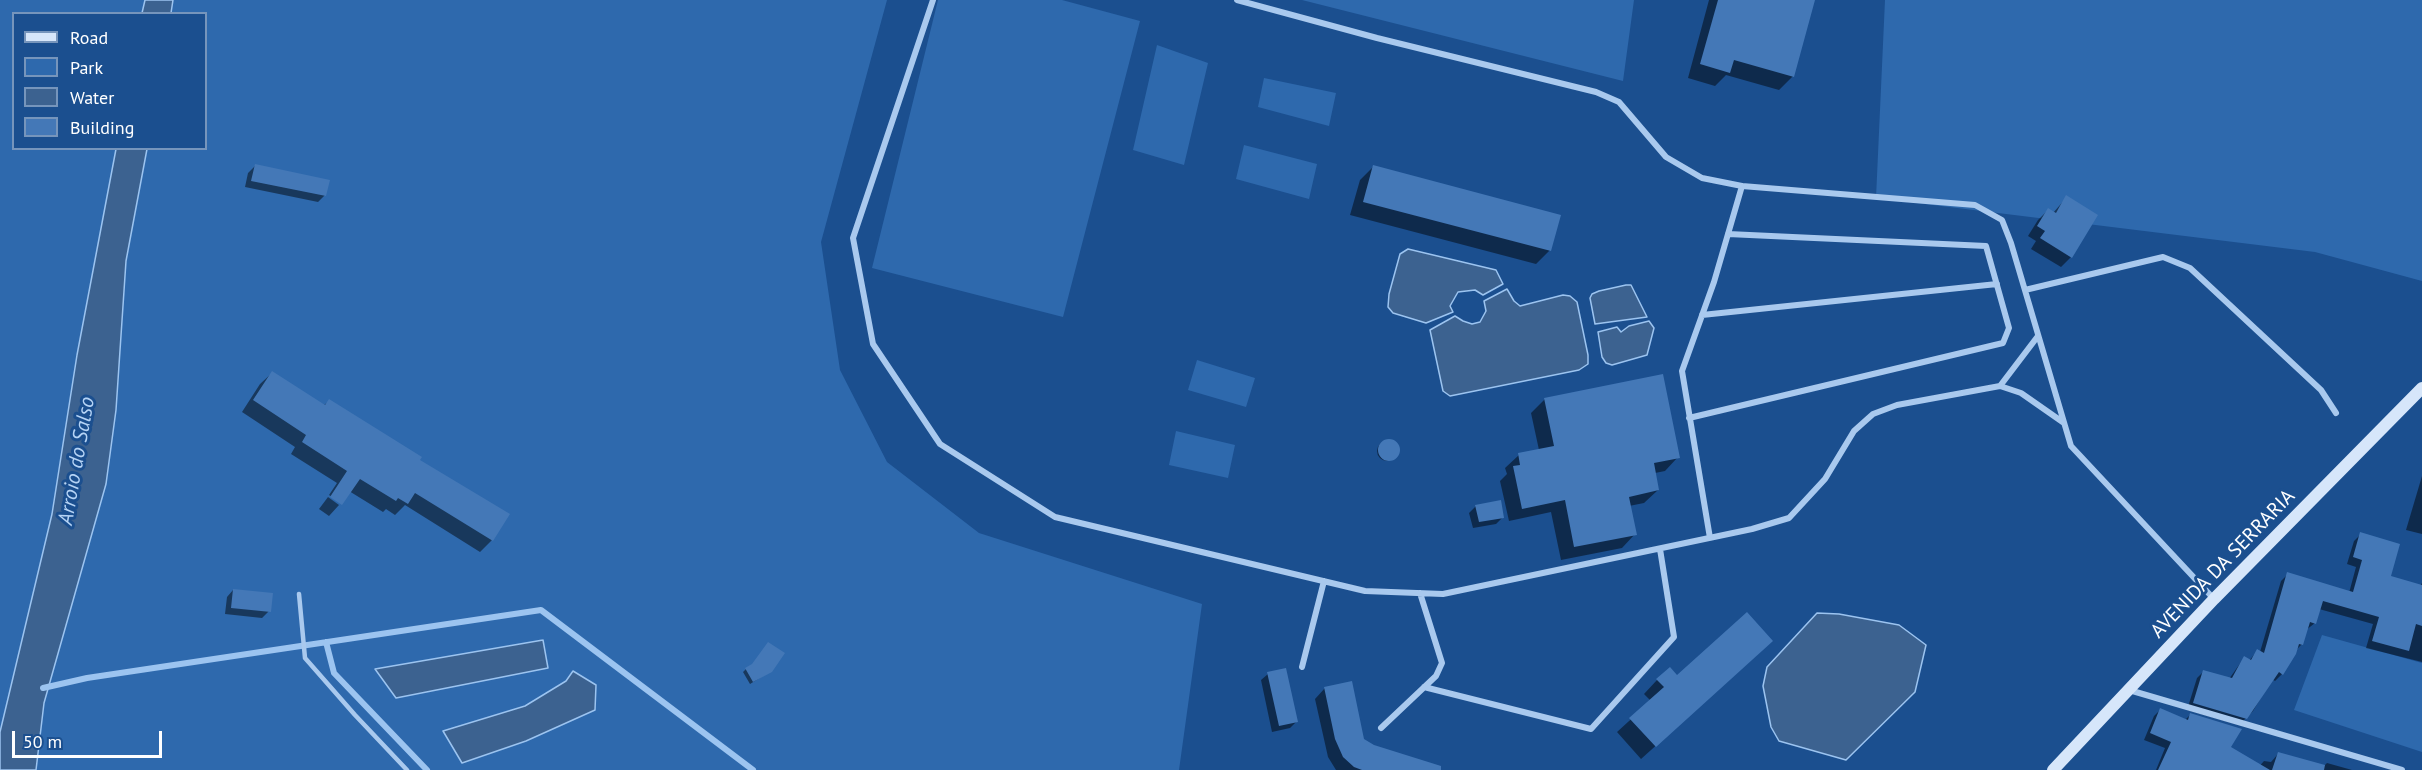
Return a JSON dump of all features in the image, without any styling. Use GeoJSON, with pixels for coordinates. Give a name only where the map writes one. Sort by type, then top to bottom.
{"type":"FeatureCollection","features":[{"type":"Feature","properties":{"kind":"main road","name":"AVENIDA DA SERRARIA"},"geometry":{"type":"LineString","coordinates":[[2053,770],[2214,599],[2422,388]]}},
{"type":"Feature","properties":{"kind":"street"},"geometry":{"type":"LineString","coordinates":[[933,0],[853,238],[873,344],[940,444],[1055,517],[1365,591],[1443,594],[1752,529],[1789,518],[1825,479],[1854,431],[1873,414],[1897,405],[2000,386],[2021,393],[2064,423]]}},
{"type":"Feature","properties":{"kind":"street"},"geometry":{"type":"LineString","coordinates":[[1237,0],[1377,38],[1596,92],[1618,102],[1666,157],[1701,178],[1742,186],[1975,205],[2002,220],[2071,446],[2214,599]]}},
{"type":"Feature","properties":{"kind":"street"},"geometry":{"type":"LineString","coordinates":[[1710,538],[1682,371],[1742,186]]}},
{"type":"Feature","properties":{"kind":"street"},"geometry":{"type":"LineString","coordinates":[[1689,418],[2003,343],[2009,328],[1986,246],[1728,234]]}},
{"type":"Feature","properties":{"kind":"street"},"geometry":{"type":"LineString","coordinates":[[2025,290],[2163,257],[2181,264],[2190,268],[2321,390],[2336,413]]}},
{"type":"Feature","properties":{"kind":"street"},"geometry":{"type":"LineString","coordinates":[[1702,315],[1997,284]]}},
{"type":"Feature","properties":{"kind":"street"},"geometry":{"type":"LineString","coordinates":[[2000,386],[2038,336]]}},
{"type":"Feature","properties":{"kind":"street"},"geometry":{"type":"LineString","coordinates":[[1424,687],[1591,729],[1674,637],[1660,549]]}},
{"type":"Feature","properties":{"kind":"street"},"geometry":{"type":"LineString","coordinates":[[1302,667],[1324,581]]}},
{"type":"Feature","properties":{"kind":"street"},"geometry":{"type":"LineString","coordinates":[[1381,728],[1436,676],[1442,663],[1420,593]]}},
{"type":"Feature","properties":{"kind":"street"},"geometry":{"type":"LineString","coordinates":[[2128,690],[2402,770]]}},
{"type":"Feature","properties":{"kind":"lane"},"geometry":{"type":"LineString","coordinates":[[299,594],[305,658],[354,715],[407,770]]}},
{"type":"Feature","properties":{"kind":"green space"},"geometry":{"type":"Polygon","coordinates":[[[0,0],[145,0],[142,12],[12,12],[12,150],[116,150],[77,355],[52,514],[0,732],[0,0]]]}},
{"type":"Feature","properties":{"kind":"green space"},"geometry":{"type":"Polygon","coordinates":[[[173,0],[887,0],[821,242],[840,370],[887,462],[979,533],[1202,604],[1179,770],[36,770],[44,703],[147,150],[207,150],[207,12],[171,12],[173,0]],[[543,640],[396,698],[548,668],[543,640]],[[566,681],[525,706],[443,731],[463,763],[526,741],[595,710],[566,681]]]}},
{"type":"Feature","properties":{"kind":"green space"},"geometry":{"type":"Polygon","coordinates":[[[938,0],[1062,0],[1140,21],[1063,317],[872,268],[938,0]]]}},
{"type":"Feature","properties":{"kind":"green space"},"geometry":{"type":"Polygon","coordinates":[[[1302,0],[1634,0],[1623,81],[1302,0]]]}},
{"type":"Feature","properties":{"kind":"green space"},"geometry":{"type":"Polygon","coordinates":[[[1885,0],[2422,0],[2422,281],[2315,252],[1876,198],[1885,0]]]}},
{"type":"Feature","properties":{"kind":"green space"},"geometry":{"type":"Polygon","coordinates":[[[1157,45],[1208,63],[1184,165],[1133,150],[1157,45]]]}},
{"type":"Feature","properties":{"kind":"green space"},"geometry":{"type":"Polygon","coordinates":[[[1264,78],[1336,93],[1329,126],[1258,107],[1264,78]]]}},
{"type":"Feature","properties":{"kind":"green space"},"geometry":{"type":"Polygon","coordinates":[[[1244,145],[1317,164],[1309,199],[1236,179],[1244,145]]]}},
{"type":"Feature","properties":{"kind":"green space"},"geometry":{"type":"Polygon","coordinates":[[[1197,360],[1255,378],[1246,407],[1188,390],[1197,360]]]}},
{"type":"Feature","properties":{"kind":"green space"},"geometry":{"type":"Polygon","coordinates":[[[1176,431],[1235,445],[1228,478],[1169,465],[1176,431]]]}},
{"type":"Feature","properties":{"kind":"green space"},"geometry":{"type":"Polygon","coordinates":[[[2322,635],[2422,663],[2422,752],[2294,710],[2322,635]]]}},
{"type":"Feature","properties":{"kind":"water"},"geometry":{"type":"Polygon","coordinates":[[[145,0],[173,0],[171,12],[142,12],[145,0]]]}},
{"type":"Feature","properties":{"kind":"water","name":"Arroio do Salso"},"geometry":{"type":"Polygon","coordinates":[[[116,150],[147,150],[126,261],[116,410],[106,484],[44,703],[36,770],[0,770],[0,732],[52,514],[77,355],[116,150]]]}},
{"type":"Feature","properties":{"kind":"water"},"geometry":{"type":"Polygon","coordinates":[[[1408,249],[1496,270],[1503,284],[1483,295],[1475,290],[1458,292],[1450,306],[1453,312],[1426,323],[1393,313],[1388,307],[1389,294],[1400,254],[1408,249]]]}},
{"type":"Feature","properties":{"kind":"water"},"geometry":{"type":"Polygon","coordinates":[[[1631,285],[1647,317],[1595,324],[1590,298],[1592,294],[1631,285]]]}},
{"type":"Feature","properties":{"kind":"water"},"geometry":{"type":"Polygon","coordinates":[[[1507,289],[1520,306],[1563,295],[1570,296],[1577,302],[1588,364],[1579,370],[1450,396],[1443,391],[1430,330],[1455,316],[1472,324],[1480,322],[1486,311],[1484,301],[1507,289]]]}},
{"type":"Feature","properties":{"kind":"water"},"geometry":{"type":"Polygon","coordinates":[[[1649,321],[1654,328],[1647,355],[1612,365],[1606,363],[1602,357],[1598,332],[1617,327],[1621,332],[1629,326],[1649,321]]]}},
{"type":"Feature","properties":{"kind":"water"},"geometry":{"type":"Polygon","coordinates":[[[1817,613],[1839,614],[1899,625],[1926,645],[1915,692],[1846,760],[1779,741],[1771,727],[1763,686],[1767,667],[1817,613]]]}},
{"type":"Feature","properties":{"kind":"water"},"geometry":{"type":"Polygon","coordinates":[[[543,640],[548,668],[396,698],[375,669],[543,640]]]}},
{"type":"Feature","properties":{"kind":"water"},"geometry":{"type":"Polygon","coordinates":[[[573,671],[596,685],[595,710],[526,741],[462,763],[443,731],[525,706],[566,681],[573,671]]]}},
{"type":"Feature","properties":{"kind":"building"},"geometry":{"type":"Polygon","coordinates":[[[1718,0],[1815,0],[1794,77],[1734,60],[1730,73],[1700,64],[1718,0]]]}},
{"type":"Feature","properties":{"kind":"building"},"geometry":{"type":"Polygon","coordinates":[[[255,164],[330,180],[326,196],[251,181],[255,164]]]}},
{"type":"Feature","properties":{"kind":"building"},"geometry":{"type":"Polygon","coordinates":[[[1373,165],[1561,215],[1551,251],[1363,202],[1373,165]]]}},
{"type":"Feature","properties":{"kind":"building"},"geometry":{"type":"Polygon","coordinates":[[[2066,195],[2098,215],[2072,258],[2040,238],[2045,231],[2037,226],[2048,208],[2056,213],[2066,195]]]}},
{"type":"Feature","properties":{"kind":"building"},"geometry":{"type":"Polygon","coordinates":[[[272,371],[325,405],[329,399],[422,457],[420,460],[510,514],[493,541],[415,493],[408,504],[398,498],[396,501],[360,479],[342,505],[330,497],[347,471],[302,442],[306,435],[253,400],[272,371]]]}},
{"type":"Feature","properties":{"kind":"building"},"geometry":{"type":"Polygon","coordinates":[[[1663,374],[1680,458],[1654,463],[1659,490],[1629,497],[1637,535],[1574,547],[1565,500],[1522,509],[1513,466],[1520,465],[1518,453],[1554,446],[1544,398],[1663,374]]]}},
{"type":"Feature","properties":{"kind":"building"},"geometry":{"type":"Polygon","coordinates":[[[1389,439],[1397,442],[1400,450],[1397,458],[1389,461],[1381,458],[1378,450],[1381,442],[1389,439]]]}},
{"type":"Feature","properties":{"kind":"building"},"geometry":{"type":"Polygon","coordinates":[[[1501,500],[1504,518],[1479,522],[1475,505],[1501,500]]]}},
{"type":"Feature","properties":{"kind":"building"},"geometry":{"type":"Polygon","coordinates":[[[2360,532],[2400,544],[2391,576],[2422,585],[2422,626],[2416,624],[2409,651],[2372,641],[2379,617],[2323,601],[2316,624],[2310,622],[2303,645],[2299,644],[2296,654],[2283,675],[2279,672],[2247,719],[2193,703],[2203,670],[2232,678],[2244,656],[2251,660],[2257,649],[2264,653],[2287,572],[2353,592],[2362,560],[2353,557],[2360,532]]]}},
{"type":"Feature","properties":{"kind":"building"},"geometry":{"type":"Polygon","coordinates":[[[233,589],[273,593],[271,612],[231,608],[233,589]]]}},
{"type":"Feature","properties":{"kind":"building"},"geometry":{"type":"Polygon","coordinates":[[[1747,612],[1773,641],[1656,747],[1629,718],[1664,687],[1656,679],[1670,667],[1677,675],[1747,612]]]}},
{"type":"Feature","properties":{"kind":"building"},"geometry":{"type":"Polygon","coordinates":[[[768,642],[785,653],[772,672],[753,682],[745,668],[752,664],[768,642]]]}},
{"type":"Feature","properties":{"kind":"building"},"geometry":{"type":"Polygon","coordinates":[[[1286,668],[1298,722],[1279,726],[1267,672],[1286,668]]]}},
{"type":"Feature","properties":{"kind":"building"},"geometry":{"type":"Polygon","coordinates":[[[1352,681],[1364,739],[1374,745],[1441,766],[1441,770],[1362,770],[1354,767],[1343,757],[1335,739],[1324,687],[1352,681]]]}},
{"type":"Feature","properties":{"kind":"building"},"geometry":{"type":"Polygon","coordinates":[[[2160,708],[2188,720],[2190,713],[2242,729],[2231,747],[2270,770],[2158,770],[2171,742],[2150,733],[2160,708]]]}},
{"type":"Feature","properties":{"kind":"building"},"geometry":{"type":"Polygon","coordinates":[[[2278,752],[2325,765],[2324,770],[2272,770],[2278,752]]]}},
{"type":"Feature","properties":{"kind":"waterway"},"geometry":{"type":"LineString","coordinates":[[43,688],[87,678],[541,610],[753,770]]}},
{"type":"Feature","properties":{"kind":"waterway"},"geometry":{"type":"LineString","coordinates":[[326,642],[334,673],[427,770]]}}]}
